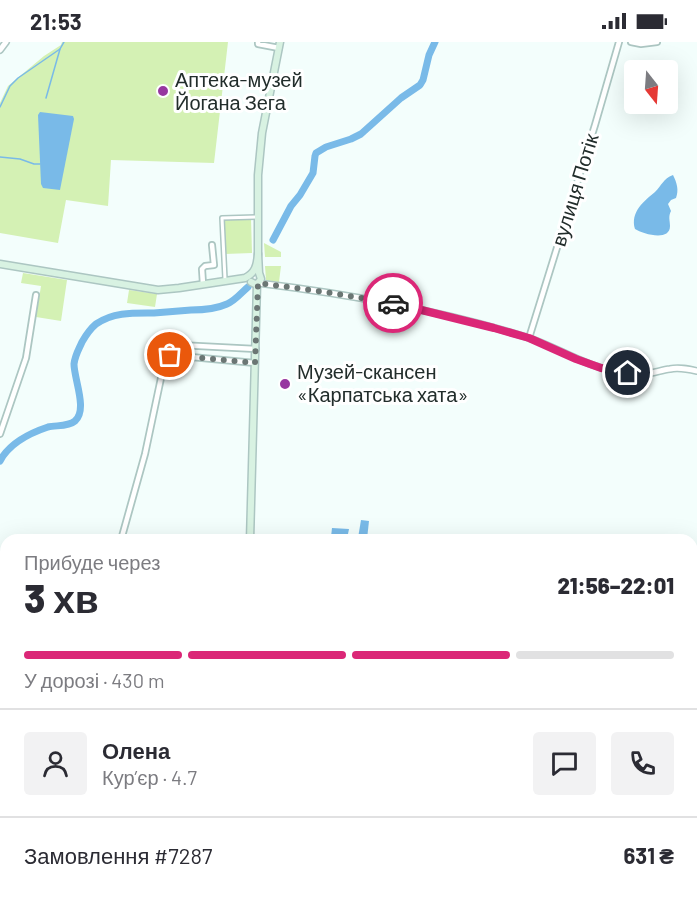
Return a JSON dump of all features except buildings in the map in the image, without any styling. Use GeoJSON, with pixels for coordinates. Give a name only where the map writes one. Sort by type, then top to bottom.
{"type":"FeatureCollection","features":[{"type":"Feature","properties":{"kind":"main road"},"geometry":{"type":"LineString","coordinates":[[250,534],[258,254],[257,181],[279,45]]}},
{"type":"Feature","properties":{"kind":"main road"},"geometry":{"type":"LineString","coordinates":[[0,264],[158,290],[245,278],[256,280]]}},
{"type":"Feature","properties":{"kind":"street"},"geometry":{"type":"LineString","coordinates":[[0,50],[6,42]]}},
{"type":"Feature","properties":{"kind":"street"},"geometry":{"type":"LineString","coordinates":[[258,42],[258,45],[279,45]]}},
{"type":"Feature","properties":{"kind":"street","name":"вулиця Потік"},"geometry":{"type":"LineString","coordinates":[[529,338],[619,42]]}},
{"type":"Feature","properties":{"kind":"street"},"geometry":{"type":"LineString","coordinates":[[631,42],[641,44],[657,42]]}},
{"type":"Feature","properties":{"kind":"street"},"geometry":{"type":"LineString","coordinates":[[225,281],[222,218],[258,217]]}},
{"type":"Feature","properties":{"kind":"street"},"geometry":{"type":"LineString","coordinates":[[203,284],[202,269],[205,266],[214,265],[212,245]]}},
{"type":"Feature","properties":{"kind":"street"},"geometry":{"type":"LineString","coordinates":[[256,280],[267,284],[389,302],[494,328],[529,338],[601,368],[639,374],[650,374],[673,368],[697,370]]}},
{"type":"Feature","properties":{"kind":"street"},"geometry":{"type":"LineString","coordinates":[[0,434],[26,358],[36,295]]}},
{"type":"Feature","properties":{"kind":"street"},"geometry":{"type":"LineString","coordinates":[[170,355],[171,347],[179,345],[256,350]]}},
{"type":"Feature","properties":{"kind":"street"},"geometry":{"type":"LineString","coordinates":[[123,534],[145,454],[165,359],[170,355],[255,363]]}},
{"type":"Feature","properties":{"kind":"green space"},"geometry":{"type":"Polygon","coordinates":[[[62,42],[228,42],[214,163],[111,160],[108,206],[66,200],[58,243],[0,233],[0,103],[8,86],[62,42]]]}},
{"type":"Feature","properties":{"kind":"green space"},"geometry":{"type":"Polygon","coordinates":[[[251,218],[252,253],[225,254],[224,219],[251,218]]]}},
{"type":"Feature","properties":{"kind":"green space"},"geometry":{"type":"Polygon","coordinates":[[[264,243],[281,252],[281,257],[265,257],[264,243]]]}},
{"type":"Feature","properties":{"kind":"green space"},"geometry":{"type":"Polygon","coordinates":[[[265,266],[281,266],[279,282],[266,280],[265,266]]]}},
{"type":"Feature","properties":{"kind":"green space"},"geometry":{"type":"Polygon","coordinates":[[[23,273],[67,280],[61,321],[36,317],[41,286],[21,283],[23,273]]]}},
{"type":"Feature","properties":{"kind":"green space"},"geometry":{"type":"Polygon","coordinates":[[[129,290],[157,294],[155,307],[127,303],[129,290]]]}},
{"type":"Feature","properties":{"kind":"water"},"geometry":{"type":"Polygon","coordinates":[[[40,112],[73,116],[74,119],[60,190],[43,188],[41,184],[38,115],[40,112]]]}},
{"type":"Feature","properties":{"kind":"water"},"geometry":{"type":"Polygon","coordinates":[[[673,175],[677,192],[676,198],[668,204],[671,211],[669,231],[666,234],[656,235],[635,229],[636,212],[665,180],[673,175]]]}},
{"type":"Feature","properties":{"kind":"water"},"geometry":{"type":"Polygon","coordinates":[[[361,520],[369,521],[368,534],[359,534],[361,520]]]}},
{"type":"Feature","properties":{"kind":"water"},"geometry":{"type":"Polygon","coordinates":[[[332,528],[349,529],[348,534],[331,534],[332,528]]]}},
{"type":"Feature","properties":{"kind":"waterway"},"geometry":{"type":"LineString","coordinates":[[46,98],[64,42]]}},
{"type":"Feature","properties":{"kind":"waterway"},"geometry":{"type":"LineString","coordinates":[[273,240],[291,206],[313,173],[316,153],[361,134],[401,98],[420,85],[435,42]]}},
{"type":"Feature","properties":{"kind":"waterway"},"geometry":{"type":"LineString","coordinates":[[0,107],[10,86],[18,78],[60,49]]}},
{"type":"Feature","properties":{"kind":"waterway"},"geometry":{"type":"LineString","coordinates":[[0,157],[40,164]]}},
{"type":"Feature","properties":{"kind":"waterway"},"geometry":{"type":"LineString","coordinates":[[0,461],[14,444],[34,432],[69,424],[79,416],[80,402],[74,364],[84,339],[96,324],[110,317],[124,314],[218,307],[233,301],[248,287]]}},
{"type":"Feature","properties":{"kind":"way so far"},"geometry":{"type":"LineString","coordinates":[[170,355],[255,363],[256,288],[258,283],[393,303]]}},
{"type":"Feature","properties":{"kind":"place","name":"Аптека-музей Йогана Зега"},"geometry":{"type":"Point","coordinates":[163,91]}},
{"type":"Feature","properties":{"kind":"place","name":"Музей-скансен «Карпатська хата»"},"geometry":{"type":"Point","coordinates":[285,384]}},
{"type":"Feature","properties":{"kind":"route"},"geometry":{"type":"LineString","coordinates":[[393,303],[529,338],[601,368],[628,373]]}}]}
